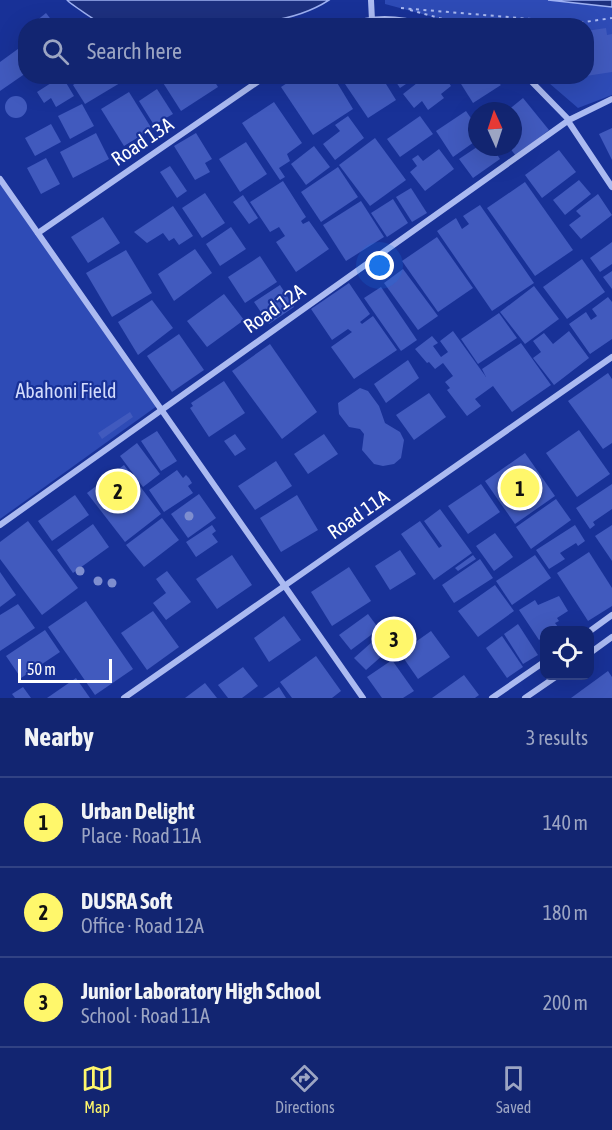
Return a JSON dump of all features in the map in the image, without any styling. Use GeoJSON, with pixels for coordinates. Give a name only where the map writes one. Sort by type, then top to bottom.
{"type":"FeatureCollection","features":[{"type":"Feature","properties":{"kind":"street"},"geometry":{"type":"LineString","coordinates":[[371,0],[372,18]]}},
{"type":"Feature","properties":{"kind":"street","name":"Road 13A"},"geometry":{"type":"LineString","coordinates":[[38,233],[254,84]]}},
{"type":"Feature","properties":{"kind":"street"},"geometry":{"type":"LineString","coordinates":[[533,84],[568,121],[612,187]]}},
{"type":"Feature","properties":{"kind":"street","name":"Road 12A"},"geometry":{"type":"LineString","coordinates":[[0,525],[568,121],[612,99]]}},
{"type":"Feature","properties":{"kind":"street"},"geometry":{"type":"LineString","coordinates":[[0,179],[363,698]]}},
{"type":"Feature","properties":{"kind":"street","name":"Road 11A"},"geometry":{"type":"LineString","coordinates":[[124,698],[612,357]]}},
{"type":"Feature","properties":{"kind":"street"},"geometry":{"type":"LineString","coordinates":[[594,628],[612,615]]}},
{"type":"Feature","properties":{"kind":"street"},"geometry":{"type":"LineString","coordinates":[[594,650],[612,637]]}},
{"type":"Feature","properties":{"kind":"street"},"geometry":{"type":"LineString","coordinates":[[492,698],[540,665]]}},
{"type":"Feature","properties":{"kind":"street"},"geometry":{"type":"LineString","coordinates":[[525,698],[550,680]]}},
{"type":"Feature","properties":{"kind":"path"},"geometry":{"type":"LineString","coordinates":[[439,18],[401,8],[519,18]]}},
{"type":"Feature","properties":{"kind":"path"},"geometry":{"type":"LineString","coordinates":[[594,21],[612,18]]}},
{"type":"Feature","properties":{"kind":"green space"},"geometry":{"type":"Polygon","coordinates":[[[385,0],[548,0],[612,7],[612,95],[578,108],[550,84],[594,84],[594,18],[437,18],[385,4],[385,0]]]}},
{"type":"Feature","properties":{"kind":"green space","name":"Abahoni Field"},"geometry":{"type":"Polygon","coordinates":[[[0,181],[157,406],[0,519],[0,181]]]}},
{"type":"Feature","properties":{"kind":"shaded area"},"geometry":{"type":"Polygon","coordinates":[[[67,0],[329,0],[310,10],[284,18],[92,18],[67,0]]]}},
{"type":"Feature","properties":{"kind":"shaded area"},"geometry":{"type":"Polygon","coordinates":[[[548,0],[612,0],[612,7],[548,0]]]}},
{"type":"Feature","properties":{"kind":"building"},"geometry":{"type":"Polygon","coordinates":[[[46,13],[50,18],[40,18],[46,13]]]}},
{"type":"Feature","properties":{"kind":"building"},"geometry":{"type":"Polygon","coordinates":[[[606,28],[607,35],[612,34],[612,72],[594,75],[594,30],[606,28]]]}},
{"type":"Feature","properties":{"kind":"building"},"geometry":{"type":"Polygon","coordinates":[[[18,49],[18,79],[0,91],[0,62],[18,49]]]}},
{"type":"Feature","properties":{"kind":"building"},"geometry":{"type":"Polygon","coordinates":[[[50,84],[67,84],[74,96],[56,107],[51,98],[44,103],[37,92],[50,84]]]}},
{"type":"Feature","properties":{"kind":"building"},"geometry":{"type":"Polygon","coordinates":[[[74,84],[118,84],[85,104],[74,84]]]}},
{"type":"Feature","properties":{"kind":"building"},"geometry":{"type":"Polygon","coordinates":[[[164,84],[216,84],[218,87],[181,111],[164,84]]]}},
{"type":"Feature","properties":{"kind":"building"},"geometry":{"type":"Polygon","coordinates":[[[286,84],[338,84],[353,109],[313,135],[281,87],[286,84]]]}},
{"type":"Feature","properties":{"kind":"building"},"geometry":{"type":"Polygon","coordinates":[[[345,84],[386,84],[396,100],[368,118],[345,84]]]}},
{"type":"Feature","properties":{"kind":"building"},"geometry":{"type":"Polygon","coordinates":[[[416,84],[450,84],[451,86],[441,94],[444,98],[428,110],[422,101],[414,108],[403,94],[416,84]]]}},
{"type":"Feature","properties":{"kind":"building"},"geometry":{"type":"Polygon","coordinates":[[[461,84],[500,84],[472,102],[461,84]]]}},
{"type":"Feature","properties":{"kind":"building"},"geometry":{"type":"Polygon","coordinates":[[[157,89],[173,114],[154,125],[139,101],[157,89]]]}},
{"type":"Feature","properties":{"kind":"building"},"geometry":{"type":"Polygon","coordinates":[[[129,92],[152,129],[124,146],[101,109],[129,92]]]}},
{"type":"Feature","properties":{"kind":"building"},"geometry":{"type":"Polygon","coordinates":[[[12,96],[20,96],[27,103],[27,111],[20,118],[12,118],[5,111],[5,103],[12,96]]]}},
{"type":"Feature","properties":{"kind":"building"},"geometry":{"type":"Polygon","coordinates":[[[523,98],[549,130],[522,151],[522,102],[518,102],[523,98]]]}},
{"type":"Feature","properties":{"kind":"building"},"geometry":{"type":"Polygon","coordinates":[[[274,102],[302,143],[287,154],[290,161],[279,168],[285,177],[280,180],[242,123],[274,102]]]}},
{"type":"Feature","properties":{"kind":"building"},"geometry":{"type":"Polygon","coordinates":[[[82,104],[94,126],[70,139],[58,116],[82,104]]]}},
{"type":"Feature","properties":{"kind":"building"},"geometry":{"type":"Polygon","coordinates":[[[466,111],[468,114],[468,146],[453,157],[436,131],[466,111]]]}},
{"type":"Feature","properties":{"kind":"building"},"geometry":{"type":"Polygon","coordinates":[[[348,116],[364,138],[335,160],[323,144],[340,131],[335,125],[348,116]]]}},
{"type":"Feature","properties":{"kind":"building"},"geometry":{"type":"Polygon","coordinates":[[[420,116],[433,134],[400,157],[387,139],[420,116]]]}},
{"type":"Feature","properties":{"kind":"building"},"geometry":{"type":"Polygon","coordinates":[[[51,124],[61,142],[35,156],[25,138],[51,124]]]}},
{"type":"Feature","properties":{"kind":"building"},"geometry":{"type":"Polygon","coordinates":[[[612,128],[612,160],[599,134],[612,128]]]}},
{"type":"Feature","properties":{"kind":"building"},"geometry":{"type":"Polygon","coordinates":[[[96,133],[109,159],[73,178],[60,152],[96,133]]]}},
{"type":"Feature","properties":{"kind":"building"},"geometry":{"type":"Polygon","coordinates":[[[196,133],[212,159],[205,163],[210,172],[195,180],[174,146],[196,133]]]}},
{"type":"Feature","properties":{"kind":"building"},"geometry":{"type":"Polygon","coordinates":[[[375,138],[406,180],[370,206],[339,165],[375,138]]]}},
{"type":"Feature","properties":{"kind":"building"},"geometry":{"type":"Polygon","coordinates":[[[246,142],[267,174],[240,192],[219,159],[246,142]]]}},
{"type":"Feature","properties":{"kind":"building"},"geometry":{"type":"Polygon","coordinates":[[[314,146],[330,167],[306,185],[291,164],[314,146]]]}},
{"type":"Feature","properties":{"kind":"building"},"geometry":{"type":"Polygon","coordinates":[[[439,149],[454,169],[425,191],[410,172],[417,166],[412,159],[418,155],[423,161],[439,149]]]}},
{"type":"Feature","properties":{"kind":"building"},"geometry":{"type":"Polygon","coordinates":[[[559,150],[576,172],[542,198],[525,175],[559,150]]]}},
{"type":"Feature","properties":{"kind":"building"},"geometry":{"type":"Polygon","coordinates":[[[468,153],[468,156],[498,156],[500,159],[473,178],[459,159],[468,153]]]}},
{"type":"Feature","properties":{"kind":"building"},"geometry":{"type":"Polygon","coordinates":[[[46,158],[60,184],[41,194],[27,168],[46,158]]]}},
{"type":"Feature","properties":{"kind":"building"},"geometry":{"type":"Polygon","coordinates":[[[170,166],[187,191],[177,198],[160,172],[170,166]]]}},
{"type":"Feature","properties":{"kind":"building"},"geometry":{"type":"Polygon","coordinates":[[[338,167],[358,197],[321,222],[301,192],[338,167]]]}},
{"type":"Feature","properties":{"kind":"building"},"geometry":{"type":"Polygon","coordinates":[[[579,180],[591,194],[565,215],[553,200],[579,180]]]}},
{"type":"Feature","properties":{"kind":"building"},"geometry":{"type":"Polygon","coordinates":[[[283,181],[306,217],[301,221],[303,224],[309,221],[329,249],[296,272],[276,242],[285,236],[279,227],[270,232],[250,202],[283,181]]]}},
{"type":"Feature","properties":{"kind":"building"},"geometry":{"type":"Polygon","coordinates":[[[525,182],[573,250],[535,276],[487,208],[525,182]]]}},
{"type":"Feature","properties":{"kind":"building"},"geometry":{"type":"Polygon","coordinates":[[[411,188],[427,213],[412,222],[396,197],[411,188]]]}},
{"type":"Feature","properties":{"kind":"building"},"geometry":{"type":"Polygon","coordinates":[[[205,193],[225,223],[202,238],[182,208],[205,193]]]}},
{"type":"Feature","properties":{"kind":"building"},"geometry":{"type":"Polygon","coordinates":[[[598,194],[612,215],[581,239],[569,225],[581,216],[576,211],[598,194]]]}},
{"type":"Feature","properties":{"kind":"building"},"geometry":{"type":"Polygon","coordinates":[[[243,195],[258,218],[249,224],[233,202],[243,195]]]}},
{"type":"Feature","properties":{"kind":"building"},"geometry":{"type":"Polygon","coordinates":[[[393,199],[408,223],[387,237],[371,213],[393,199]]]}},
{"type":"Feature","properties":{"kind":"building"},"geometry":{"type":"Polygon","coordinates":[[[361,201],[384,237],[346,261],[323,225],[361,201]]]}},
{"type":"Feature","properties":{"kind":"building"},"geometry":{"type":"Polygon","coordinates":[[[480,205],[534,283],[492,311],[437,231],[456,218],[462,229],[469,224],[463,216],[480,205]]]}},
{"type":"Feature","properties":{"kind":"building"},"geometry":{"type":"Polygon","coordinates":[[[173,206],[193,236],[179,245],[174,238],[169,241],[163,233],[147,243],[134,232],[173,206]]]}},
{"type":"Feature","properties":{"kind":"building"},"geometry":{"type":"Polygon","coordinates":[[[103,217],[120,243],[88,263],[71,237],[103,217]]]}},
{"type":"Feature","properties":{"kind":"building"},"geometry":{"type":"Polygon","coordinates":[[[231,227],[246,249],[220,266],[206,244],[231,227]]]}},
{"type":"Feature","properties":{"kind":"building"},"geometry":{"type":"Polygon","coordinates":[[[437,237],[473,288],[438,312],[402,261],[437,237]]]}},
{"type":"Feature","properties":{"kind":"building"},"geometry":{"type":"Polygon","coordinates":[[[612,242],[612,264],[600,272],[590,258],[612,242]]]}},
{"type":"Feature","properties":{"kind":"building"},"geometry":{"type":"Polygon","coordinates":[[[195,249],[212,273],[174,301],[158,274],[195,249]]]}},
{"type":"Feature","properties":{"kind":"building"},"geometry":{"type":"Polygon","coordinates":[[[126,250],[152,293],[112,317],[86,273],[126,250]]]}},
{"type":"Feature","properties":{"kind":"building"},"geometry":{"type":"Polygon","coordinates":[[[260,256],[277,282],[245,303],[228,277],[260,256]]]}},
{"type":"Feature","properties":{"kind":"building"},"geometry":{"type":"Polygon","coordinates":[[[582,259],[605,292],[567,319],[543,287],[582,259]]]}},
{"type":"Feature","properties":{"kind":"building"},"geometry":{"type":"Polygon","coordinates":[[[403,269],[438,316],[418,330],[384,283],[403,269]]]}},
{"type":"Feature","properties":{"kind":"building"},"geometry":{"type":"Polygon","coordinates":[[[612,271],[612,289],[603,277],[612,271]]]}},
{"type":"Feature","properties":{"kind":"building"},"geometry":{"type":"Polygon","coordinates":[[[349,283],[370,314],[360,322],[362,324],[373,316],[397,350],[354,379],[331,347],[352,332],[348,329],[332,340],[311,309],[349,283]]]}},
{"type":"Feature","properties":{"kind":"building"},"geometry":{"type":"Polygon","coordinates":[[[280,285],[294,307],[269,324],[254,302],[280,285]]]}},
{"type":"Feature","properties":{"kind":"building"},"geometry":{"type":"Polygon","coordinates":[[[534,286],[559,319],[525,344],[500,312],[534,286]]]}},
{"type":"Feature","properties":{"kind":"building"},"geometry":{"type":"Polygon","coordinates":[[[381,287],[417,340],[401,351],[364,298],[381,287]]]}},
{"type":"Feature","properties":{"kind":"building"},"geometry":{"type":"Polygon","coordinates":[[[224,294],[244,320],[207,347],[187,321],[224,294]]]}},
{"type":"Feature","properties":{"kind":"building"},"geometry":{"type":"Polygon","coordinates":[[[608,297],[612,302],[612,339],[590,354],[569,324],[586,312],[591,320],[597,316],[592,309],[608,297]]]}},
{"type":"Feature","properties":{"kind":"building"},"geometry":{"type":"Polygon","coordinates":[[[152,300],[173,328],[138,355],[118,322],[152,300]]]}},
{"type":"Feature","properties":{"kind":"building"},"geometry":{"type":"Polygon","coordinates":[[[499,313],[517,338],[478,364],[461,339],[499,313]]]}},
{"type":"Feature","properties":{"kind":"building"},"geometry":{"type":"Polygon","coordinates":[[[453,331],[486,377],[482,369],[521,343],[551,385],[512,412],[493,386],[475,399],[481,406],[467,416],[447,390],[450,388],[445,382],[453,376],[443,363],[435,369],[415,349],[432,336],[438,343],[433,346],[441,357],[448,352],[440,341],[453,331]]]}},
{"type":"Feature","properties":{"kind":"building"},"geometry":{"type":"Polygon","coordinates":[[[569,331],[589,358],[554,385],[533,358],[541,352],[533,341],[544,333],[553,344],[569,331]]]}},
{"type":"Feature","properties":{"kind":"building"},"geometry":{"type":"Polygon","coordinates":[[[179,334],[204,370],[172,392],[147,356],[179,334]]]}},
{"type":"Feature","properties":{"kind":"building"},"geometry":{"type":"Polygon","coordinates":[[[270,344],[317,412],[282,439],[232,371],[270,344]]]}},
{"type":"Feature","properties":{"kind":"building"},"geometry":{"type":"Polygon","coordinates":[[[408,360],[419,378],[386,403],[374,384],[408,360]]]}},
{"type":"Feature","properties":{"kind":"building"},"geometry":{"type":"Polygon","coordinates":[[[608,373],[612,379],[612,443],[603,449],[568,401],[608,373]]]}},
{"type":"Feature","properties":{"kind":"building"},"geometry":{"type":"Polygon","coordinates":[[[224,381],[245,413],[209,437],[190,408],[193,406],[191,403],[224,381]]]}},
{"type":"Feature","properties":{"kind":"building"},"geometry":{"type":"Polygon","coordinates":[[[360,388],[368,391],[379,406],[385,423],[400,432],[404,440],[401,458],[394,464],[383,466],[374,464],[362,450],[364,434],[360,429],[349,427],[339,414],[338,403],[360,388]]]}},
{"type":"Feature","properties":{"kind":"building"},"geometry":{"type":"Polygon","coordinates":[[[429,393],[446,417],[414,440],[396,415],[429,393]]]}},
{"type":"Feature","properties":{"kind":"building"},"geometry":{"type":"Polygon","coordinates":[[[130,412],[133,417],[102,439],[98,433],[130,412]]]}},
{"type":"Feature","properties":{"kind":"building"},"geometry":{"type":"Polygon","coordinates":[[[579,430],[610,474],[577,497],[546,453],[579,430]]]}},
{"type":"Feature","properties":{"kind":"building"},"geometry":{"type":"Polygon","coordinates":[[[157,431],[177,461],[161,471],[141,441],[157,431]]]}},
{"type":"Feature","properties":{"kind":"building"},"geometry":{"type":"Polygon","coordinates":[[[235,434],[246,449],[235,456],[224,441],[235,434]]]}},
{"type":"Feature","properties":{"kind":"building"},"geometry":{"type":"Polygon","coordinates":[[[324,434],[338,454],[308,474],[294,454],[324,434]]]}},
{"type":"Feature","properties":{"kind":"building"},"geometry":{"type":"Polygon","coordinates":[[[137,443],[160,474],[143,487],[120,456],[137,443]]]}},
{"type":"Feature","properties":{"kind":"building"},"geometry":{"type":"Polygon","coordinates":[[[525,453],[555,496],[515,524],[485,481],[525,453]]]}},
{"type":"Feature","properties":{"kind":"building"},"geometry":{"type":"Polygon","coordinates":[[[276,461],[292,486],[255,510],[238,486],[276,461]]]}},
{"type":"Feature","properties":{"kind":"building"},"geometry":{"type":"Polygon","coordinates":[[[124,465],[161,514],[125,542],[87,493],[124,465]]]}},
{"type":"Feature","properties":{"kind":"building"},"geometry":{"type":"Polygon","coordinates":[[[177,470],[183,478],[186,475],[189,478],[192,483],[188,486],[193,493],[164,512],[149,490],[177,470]]]}},
{"type":"Feature","properties":{"kind":"building"},"geometry":{"type":"Polygon","coordinates":[[[481,484],[500,512],[468,534],[448,506],[481,484]]]}},
{"type":"Feature","properties":{"kind":"building"},"geometry":{"type":"Polygon","coordinates":[[[612,484],[612,509],[593,522],[595,525],[590,529],[576,508],[612,484]]]}},
{"type":"Feature","properties":{"kind":"building"},"geometry":{"type":"Polygon","coordinates":[[[199,494],[216,518],[188,538],[171,514],[199,494]]]}},
{"type":"Feature","properties":{"kind":"building"},"geometry":{"type":"Polygon","coordinates":[[[75,495],[89,515],[52,541],[38,521],[75,495]]]}},
{"type":"Feature","properties":{"kind":"building"},"geometry":{"type":"Polygon","coordinates":[[[297,495],[318,530],[281,552],[260,518],[297,495]]]}},
{"type":"Feature","properties":{"kind":"building"},"geometry":{"type":"Polygon","coordinates":[[[556,499],[571,520],[531,549],[516,527],[556,499]]]}},
{"type":"Feature","properties":{"kind":"building"},"geometry":{"type":"Polygon","coordinates":[[[440,509],[472,553],[434,580],[401,534],[420,521],[439,548],[442,546],[424,521],[440,509]]]}},
{"type":"Feature","properties":{"kind":"building"},"geometry":{"type":"Polygon","coordinates":[[[162,518],[179,540],[144,567],[126,545],[162,518]]]}},
{"type":"Feature","properties":{"kind":"building"},"geometry":{"type":"Polygon","coordinates":[[[28,521],[78,588],[42,615],[0,559],[0,542],[28,521]]]}},
{"type":"Feature","properties":{"kind":"building"},"geometry":{"type":"Polygon","coordinates":[[[93,524],[109,547],[73,573],[57,550],[93,524]]]}},
{"type":"Feature","properties":{"kind":"building"},"geometry":{"type":"Polygon","coordinates":[[[212,525],[216,531],[212,534],[218,542],[196,557],[186,542],[212,525]]]}},
{"type":"Feature","properties":{"kind":"building"},"geometry":{"type":"Polygon","coordinates":[[[575,525],[585,541],[578,546],[576,543],[560,553],[565,559],[549,569],[536,550],[575,525]]]}},
{"type":"Feature","properties":{"kind":"building"},"geometry":{"type":"Polygon","coordinates":[[[612,525],[612,561],[595,536],[612,525]]]}},
{"type":"Feature","properties":{"kind":"building"},"geometry":{"type":"Polygon","coordinates":[[[495,533],[513,557],[494,571],[476,546],[495,533]]]}},
{"type":"Feature","properties":{"kind":"building"},"geometry":{"type":"Polygon","coordinates":[[[400,550],[416,574],[390,590],[375,566],[400,550]]]}},
{"type":"Feature","properties":{"kind":"building"},"geometry":{"type":"Polygon","coordinates":[[[589,552],[612,588],[612,606],[588,621],[557,573],[589,552]]]}},
{"type":"Feature","properties":{"kind":"building"},"geometry":{"type":"Polygon","coordinates":[[[232,555],[252,585],[217,609],[196,579],[232,555]]]}},
{"type":"Feature","properties":{"kind":"building"},"geometry":{"type":"Polygon","coordinates":[[[473,555],[476,559],[458,571],[455,568],[473,555]]]}},
{"type":"Feature","properties":{"kind":"building"},"geometry":{"type":"Polygon","coordinates":[[[535,555],[551,578],[512,605],[496,581],[535,555]]]}},
{"type":"Feature","properties":{"kind":"building"},"geometry":{"type":"Polygon","coordinates":[[[480,559],[493,578],[454,603],[442,585],[480,559]]]}},
{"type":"Feature","properties":{"kind":"building"},"geometry":{"type":"Polygon","coordinates":[[[349,567],[371,601],[332,626],[311,592],[349,567]]]}},
{"type":"Feature","properties":{"kind":"building"},"geometry":{"type":"Polygon","coordinates":[[[167,571],[191,602],[166,620],[153,603],[166,593],[156,579],[167,571]]]}},
{"type":"Feature","properties":{"kind":"building"},"geometry":{"type":"Polygon","coordinates":[[[0,572],[16,595],[0,607],[0,572]]]}},
{"type":"Feature","properties":{"kind":"building"},"geometry":{"type":"Polygon","coordinates":[[[495,585],[514,611],[478,637],[458,611],[495,585]]]}},
{"type":"Feature","properties":{"kind":"building"},"geometry":{"type":"Polygon","coordinates":[[[559,596],[568,611],[557,618],[559,621],[555,623],[557,626],[540,626],[539,640],[519,610],[535,600],[538,605],[559,596]]]}},
{"type":"Feature","properties":{"kind":"building"},"geometry":{"type":"Polygon","coordinates":[[[86,601],[133,669],[95,695],[48,627],[86,601]]]}},
{"type":"Feature","properties":{"kind":"building"},"geometry":{"type":"Polygon","coordinates":[[[18,604],[35,628],[0,651],[0,615],[18,604]]]}},
{"type":"Feature","properties":{"kind":"building"},"geometry":{"type":"Polygon","coordinates":[[[153,611],[179,647],[147,670],[121,633],[153,611]]]}},
{"type":"Feature","properties":{"kind":"building"},"geometry":{"type":"Polygon","coordinates":[[[368,614],[379,629],[351,650],[339,635],[368,614]]]}},
{"type":"Feature","properties":{"kind":"building"},"geometry":{"type":"Polygon","coordinates":[[[284,616],[301,640],[269,662],[254,638],[284,616]]]}},
{"type":"Feature","properties":{"kind":"building"},"geometry":{"type":"Polygon","coordinates":[[[518,624],[538,655],[523,664],[504,634],[518,624]]]}},
{"type":"Feature","properties":{"kind":"building"},"geometry":{"type":"Polygon","coordinates":[[[45,630],[60,652],[21,678],[6,656],[45,630]]]}},
{"type":"Feature","properties":{"kind":"building"},"geometry":{"type":"Polygon","coordinates":[[[431,631],[450,657],[418,679],[400,653],[431,631]]]}},
{"type":"Feature","properties":{"kind":"building"},"geometry":{"type":"Polygon","coordinates":[[[381,634],[392,647],[366,670],[354,658],[381,634]]]}},
{"type":"Feature","properties":{"kind":"building"},"geometry":{"type":"Polygon","coordinates":[[[502,636],[523,667],[507,678],[486,648],[502,636]]]}},
{"type":"Feature","properties":{"kind":"building"},"geometry":{"type":"Polygon","coordinates":[[[316,656],[341,691],[332,698],[292,698],[280,682],[316,656]]]}},
{"type":"Feature","properties":{"kind":"building"},"geometry":{"type":"Polygon","coordinates":[[[392,660],[414,691],[403,698],[382,698],[367,677],[392,660]]]}},
{"type":"Feature","properties":{"kind":"building"},"geometry":{"type":"Polygon","coordinates":[[[243,667],[258,686],[242,698],[228,698],[218,685],[243,667]]]}},
{"type":"Feature","properties":{"kind":"building"},"geometry":{"type":"Polygon","coordinates":[[[608,671],[612,677],[612,698],[571,698],[608,671]]]}},
{"type":"Feature","properties":{"kind":"building"},"geometry":{"type":"Polygon","coordinates":[[[464,675],[479,695],[475,698],[432,698],[464,675]]]}},
{"type":"Feature","properties":{"kind":"building"},"geometry":{"type":"Polygon","coordinates":[[[76,678],[90,698],[47,698],[76,678]]]}},
{"type":"Feature","properties":{"kind":"building"},"geometry":{"type":"Polygon","coordinates":[[[205,683],[217,698],[185,698],[205,683]]]}},
{"type":"Feature","properties":{"kind":"building"},"geometry":{"type":"Polygon","coordinates":[[[23,687],[31,698],[15,698],[12,694],[23,687]]]}},
{"type":"Feature","properties":{"kind":"building"},"geometry":{"type":"Polygon","coordinates":[[[279,687],[286,698],[263,698],[279,687]]]}},
{"type":"Feature","properties":{"kind":"place","name":"Urban Delight"},"geometry":{"type":"Point","coordinates":[520,488]}},
{"type":"Feature","properties":{"kind":"place","name":"DUSRA Soft"},"geometry":{"type":"Point","coordinates":[118,491]}},
{"type":"Feature","properties":{"kind":"place","name":"Junior Laboratory High School"},"geometry":{"type":"Point","coordinates":[394,639]}}]}
